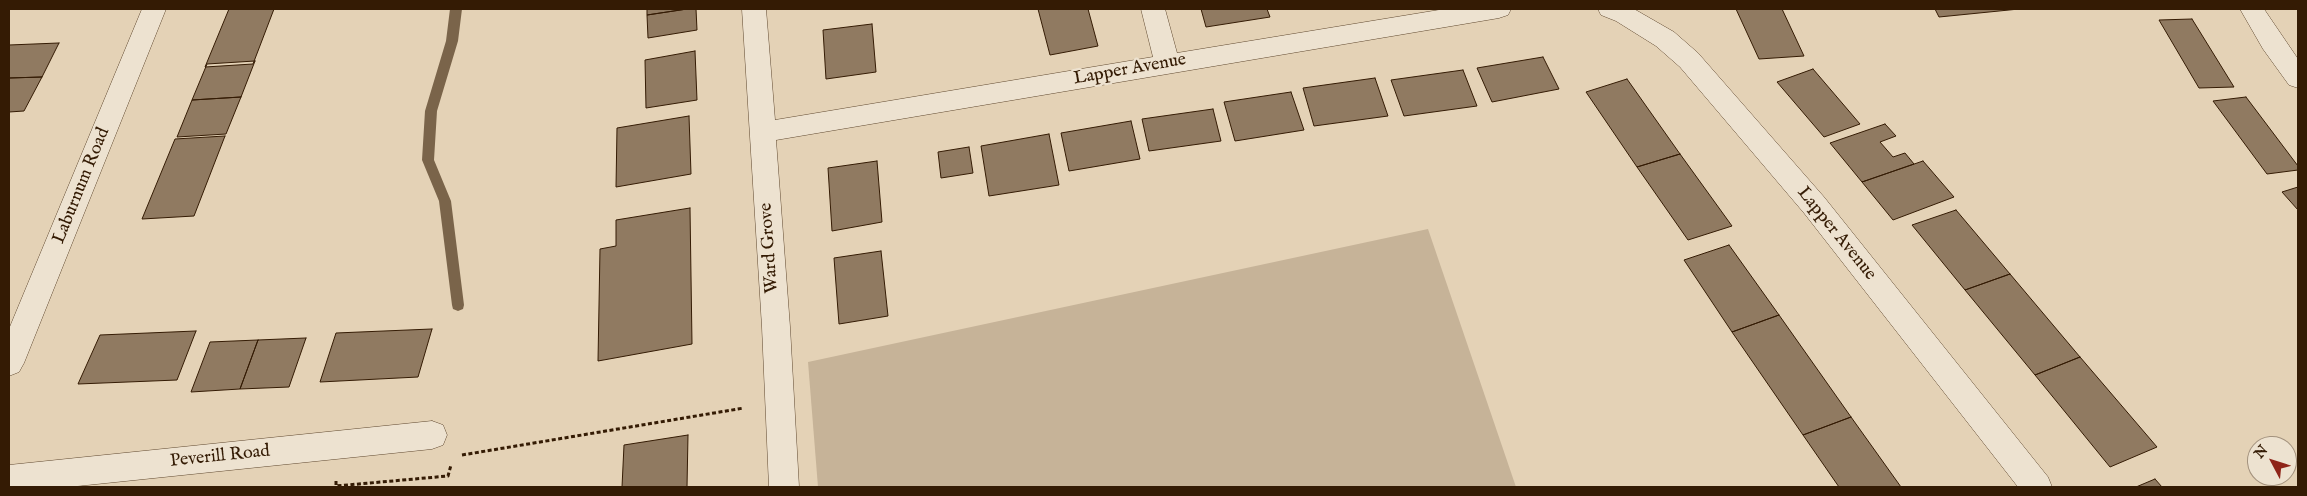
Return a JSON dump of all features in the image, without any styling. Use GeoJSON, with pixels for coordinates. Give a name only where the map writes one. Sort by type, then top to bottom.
{"type":"FeatureCollection","features":[{"type":"Feature","properties":{"kind":"street","name":"Laburnum Road"},"geometry":{"type":"LineString","coordinates":[[9,363],[154,9]]}},
{"type":"Feature","properties":{"kind":"street","name":"Ward Grove"},"geometry":{"type":"LineString","coordinates":[[754,9],[784,487]]}},
{"type":"Feature","properties":{"kind":"street"},"geometry":{"type":"LineString","coordinates":[[1153,9],[1167,64]]}},
{"type":"Feature","properties":{"kind":"street","name":"Lapper Avenue"},"geometry":{"type":"LineString","coordinates":[[762,132],[1499,9]]}},
{"type":"Feature","properties":{"kind":"street"},"geometry":{"type":"LineString","coordinates":[[2252,9],[2272,42],[2298,78]]}},
{"type":"Feature","properties":{"kind":"street","name":"Lapper Avenue"},"geometry":{"type":"LineString","coordinates":[[1620,11],[1665,40],[1689,60],[1814,205],[2036,487]]}},
{"type":"Feature","properties":{"kind":"street"},"geometry":{"type":"LineString","coordinates":[[2272,42],[2298,42]]}},
{"type":"Feature","properties":{"kind":"street","name":"Peverill Road"},"geometry":{"type":"LineString","coordinates":[[9,479],[432,435]]}},
{"type":"Feature","properties":{"kind":"path"},"geometry":{"type":"LineString","coordinates":[[455,457],[780,401]]}},
{"type":"Feature","properties":{"kind":"path"},"geometry":{"type":"LineString","coordinates":[[334,445],[336,486],[448,476],[452,463]]}},
{"type":"Feature","properties":{"kind":"shaded area"},"geometry":{"type":"Polygon","coordinates":[[[1428,229],[1516,487],[818,487],[808,362],[1428,229]]]}},
{"type":"Feature","properties":{"kind":"building"},"geometry":{"type":"Polygon","coordinates":[[[229,9],[274,9],[253,64],[205,67],[229,9]]]}},
{"type":"Feature","properties":{"kind":"building"},"geometry":{"type":"Polygon","coordinates":[[[647,9],[687,9],[647,15],[647,9]]]}},
{"type":"Feature","properties":{"kind":"building"},"geometry":{"type":"Polygon","coordinates":[[[696,9],[697,30],[648,38],[647,15],[696,9]]]}},
{"type":"Feature","properties":{"kind":"building"},"geometry":{"type":"Polygon","coordinates":[[[1038,9],[1088,9],[1098,46],[1050,55],[1038,9]]]}},
{"type":"Feature","properties":{"kind":"building"},"geometry":{"type":"Polygon","coordinates":[[[1201,9],[1267,9],[1270,17],[1206,27],[1201,9]]]}},
{"type":"Feature","properties":{"kind":"building"},"geometry":{"type":"Polygon","coordinates":[[[1736,9],[1782,9],[1804,56],[1759,59],[1736,9]]]}},
{"type":"Feature","properties":{"kind":"building"},"geometry":{"type":"Polygon","coordinates":[[[1935,9],[2019,9],[1939,17],[1935,9]]]}},
{"type":"Feature","properties":{"kind":"building"},"geometry":{"type":"Polygon","coordinates":[[[2192,19],[2234,87],[2199,88],[2159,20],[2192,19]]]}},
{"type":"Feature","properties":{"kind":"building"},"geometry":{"type":"Polygon","coordinates":[[[872,24],[876,72],[826,79],[823,30],[872,24]]]}},
{"type":"Feature","properties":{"kind":"building"},"geometry":{"type":"Polygon","coordinates":[[[59,43],[42,77],[9,78],[9,45],[59,43]]]}},
{"type":"Feature","properties":{"kind":"building"},"geometry":{"type":"Polygon","coordinates":[[[695,51],[697,100],[646,108],[645,60],[695,51]]]}},
{"type":"Feature","properties":{"kind":"building"},"geometry":{"type":"Polygon","coordinates":[[[1543,57],[1559,89],[1492,102],[1477,68],[1543,57]]]}},
{"type":"Feature","properties":{"kind":"building"},"geometry":{"type":"Polygon","coordinates":[[[255,61],[241,97],[192,100],[207,64],[255,61]]]}},
{"type":"Feature","properties":{"kind":"building"},"geometry":{"type":"Polygon","coordinates":[[[1813,69],[1860,124],[1824,137],[1777,82],[1813,69]]]}},
{"type":"Feature","properties":{"kind":"building"},"geometry":{"type":"Polygon","coordinates":[[[1463,70],[1477,106],[1404,116],[1391,80],[1463,70]]]}},
{"type":"Feature","properties":{"kind":"building"},"geometry":{"type":"Polygon","coordinates":[[[42,77],[24,111],[9,112],[9,78],[42,77]]]}},
{"type":"Feature","properties":{"kind":"building"},"geometry":{"type":"Polygon","coordinates":[[[1375,78],[1388,116],[1314,126],[1303,88],[1375,78]]]}},
{"type":"Feature","properties":{"kind":"building"},"geometry":{"type":"Polygon","coordinates":[[[1627,79],[1680,154],[1637,167],[1586,92],[1627,79]]]}},
{"type":"Feature","properties":{"kind":"building"},"geometry":{"type":"Polygon","coordinates":[[[1291,92],[1304,130],[1235,141],[1224,102],[1291,92]]]}},
{"type":"Feature","properties":{"kind":"building"},"geometry":{"type":"Polygon","coordinates":[[[241,97],[226,134],[177,137],[192,100],[241,97]]]}},
{"type":"Feature","properties":{"kind":"building"},"geometry":{"type":"Polygon","coordinates":[[[2246,97],[2298,166],[2298,170],[2267,174],[2213,101],[2246,97]]]}},
{"type":"Feature","properties":{"kind":"building"},"geometry":{"type":"Polygon","coordinates":[[[1213,109],[1221,141],[1149,151],[1142,119],[1213,109]]]}},
{"type":"Feature","properties":{"kind":"building"},"geometry":{"type":"Polygon","coordinates":[[[689,116],[691,174],[616,187],[617,128],[689,116]]]}},
{"type":"Feature","properties":{"kind":"building"},"geometry":{"type":"Polygon","coordinates":[[[1131,121],[1140,159],[1069,171],[1061,133],[1131,121]]]}},
{"type":"Feature","properties":{"kind":"building"},"geometry":{"type":"Polygon","coordinates":[[[1885,124],[1896,136],[1880,142],[1893,157],[1905,153],[1914,164],[1862,182],[1830,143],[1885,124]]]}},
{"type":"Feature","properties":{"kind":"building"},"geometry":{"type":"Polygon","coordinates":[[[1049,134],[1059,185],[989,196],[981,146],[1049,134]]]}},
{"type":"Feature","properties":{"kind":"building"},"geometry":{"type":"Polygon","coordinates":[[[225,136],[194,216],[142,219],[175,139],[225,136]]]}},
{"type":"Feature","properties":{"kind":"building"},"geometry":{"type":"Polygon","coordinates":[[[969,147],[973,173],[941,178],[938,152],[969,147]]]}},
{"type":"Feature","properties":{"kind":"building"},"geometry":{"type":"Polygon","coordinates":[[[1680,154],[1732,226],[1688,240],[1637,167],[1680,154]]]}},
{"type":"Feature","properties":{"kind":"building"},"geometry":{"type":"Polygon","coordinates":[[[877,161],[882,222],[832,231],[828,168],[877,161]]]}},
{"type":"Feature","properties":{"kind":"building"},"geometry":{"type":"Polygon","coordinates":[[[1923,161],[1954,197],[1893,220],[1862,182],[1923,161]]]}},
{"type":"Feature","properties":{"kind":"building"},"geometry":{"type":"Polygon","coordinates":[[[2298,187],[2298,210],[2282,192],[2298,187]]]}},
{"type":"Feature","properties":{"kind":"building"},"geometry":{"type":"Polygon","coordinates":[[[690,208],[692,344],[598,361],[600,249],[616,246],[616,220],[690,208]]]}},
{"type":"Feature","properties":{"kind":"building"},"geometry":{"type":"Polygon","coordinates":[[[1956,210],[2010,274],[1965,290],[1912,225],[1956,210]]]}},
{"type":"Feature","properties":{"kind":"building"},"geometry":{"type":"Polygon","coordinates":[[[1729,245],[1779,315],[1732,332],[1684,260],[1729,245]]]}},
{"type":"Feature","properties":{"kind":"building"},"geometry":{"type":"Polygon","coordinates":[[[881,251],[888,316],[839,324],[834,258],[881,251]]]}},
{"type":"Feature","properties":{"kind":"building"},"geometry":{"type":"Polygon","coordinates":[[[2010,274],[2080,357],[2035,375],[1965,290],[2010,274]]]}},
{"type":"Feature","properties":{"kind":"building"},"geometry":{"type":"Polygon","coordinates":[[[1779,315],[1851,417],[1803,435],[1732,332],[1779,315]]]}},
{"type":"Feature","properties":{"kind":"building"},"geometry":{"type":"Polygon","coordinates":[[[432,329],[418,377],[320,382],[336,333],[432,329]]]}},
{"type":"Feature","properties":{"kind":"building"},"geometry":{"type":"Polygon","coordinates":[[[196,331],[177,380],[78,384],[100,335],[196,331]]]}},
{"type":"Feature","properties":{"kind":"building"},"geometry":{"type":"Polygon","coordinates":[[[306,338],[289,387],[240,389],[258,340],[306,338]]]}},
{"type":"Feature","properties":{"kind":"building"},"geometry":{"type":"Polygon","coordinates":[[[258,340],[240,389],[191,392],[210,342],[258,340]]]}},
{"type":"Feature","properties":{"kind":"building"},"geometry":{"type":"Polygon","coordinates":[[[2080,357],[2157,447],[2110,467],[2035,375],[2080,357]]]}},
{"type":"Feature","properties":{"kind":"building"},"geometry":{"type":"Polygon","coordinates":[[[1851,417],[1901,487],[1839,487],[1803,435],[1851,417]]]}},
{"type":"Feature","properties":{"kind":"building"},"geometry":{"type":"Polygon","coordinates":[[[688,435],[687,487],[622,487],[624,445],[688,435]]]}},
{"type":"Feature","properties":{"kind":"building"},"geometry":{"type":"Polygon","coordinates":[[[2155,479],[2162,487],[2136,487],[2155,479]]]}},
{"type":"Feature","properties":{"kind":"waterway"},"geometry":{"type":"LineString","coordinates":[[456,9],[452,41],[431,111],[428,160],[445,201],[458,305]]}}]}
